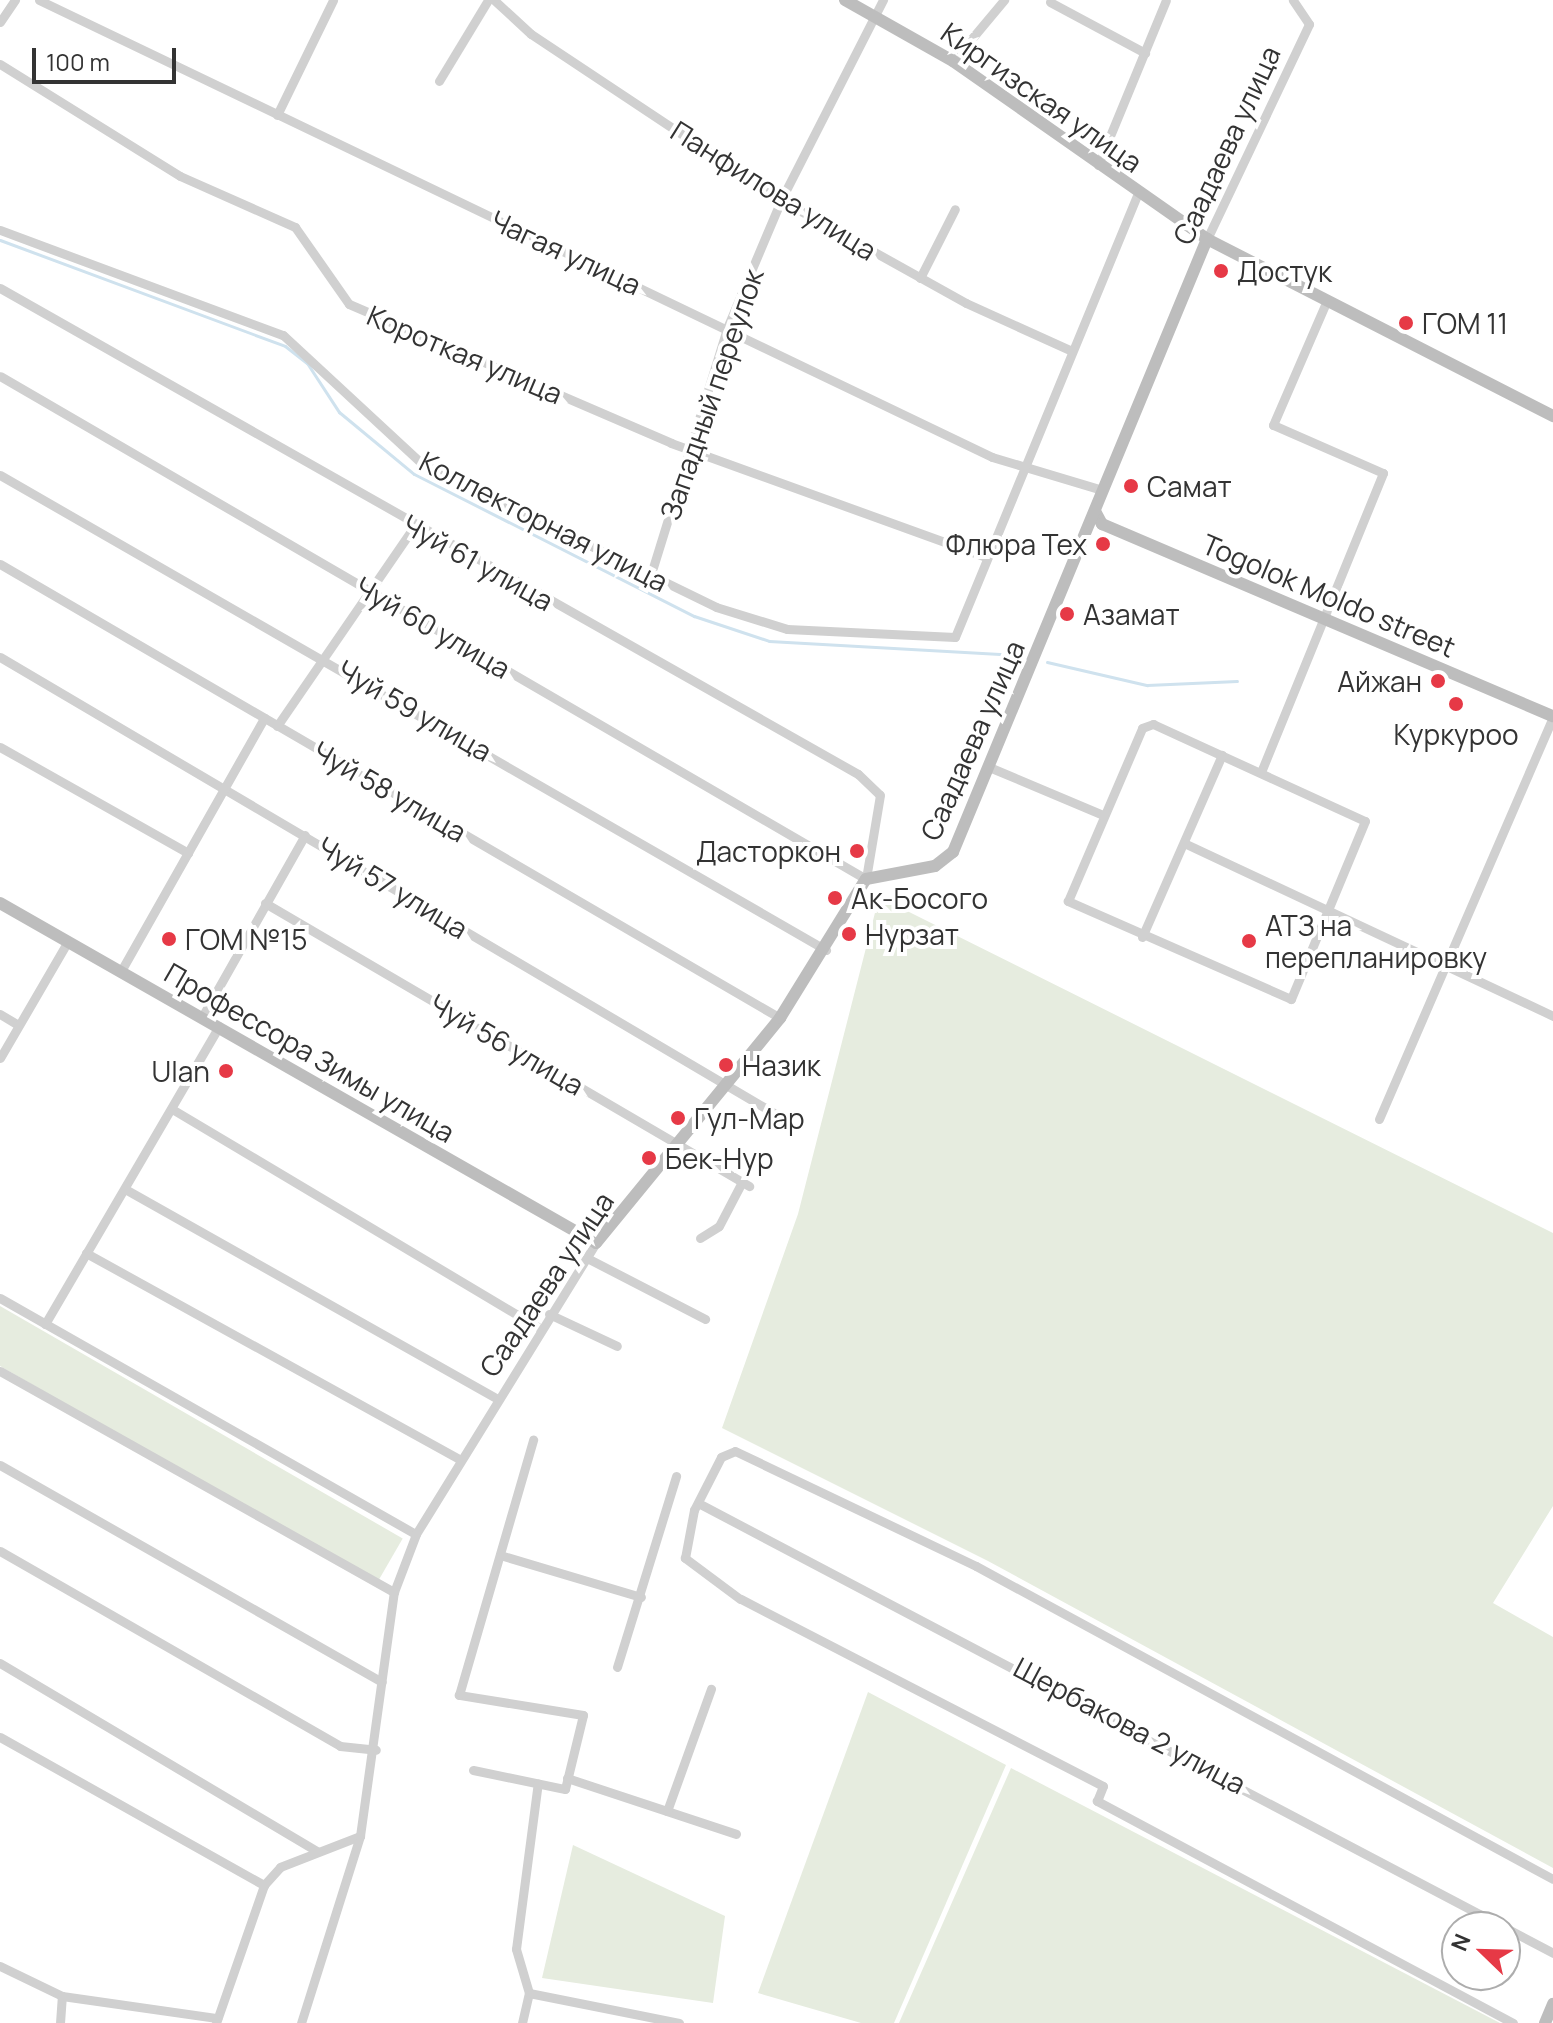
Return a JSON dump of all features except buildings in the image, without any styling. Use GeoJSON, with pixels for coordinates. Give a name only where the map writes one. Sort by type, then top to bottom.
{"type":"FeatureCollection","features":[{"type":"Feature","properties":{"kind":"street"},"geometry":{"type":"LineString","coordinates":[[0,22],[15,0]]}},
{"type":"Feature","properties":{"kind":"street","name":"Чагая улица"},"geometry":{"type":"LineString","coordinates":[[39,0],[992,457],[1026,464],[1099,489]]}},
{"type":"Feature","properties":{"kind":"street"},"geometry":{"type":"LineString","coordinates":[[277,115],[332,0]]}},
{"type":"Feature","properties":{"kind":"street"},"geometry":{"type":"LineString","coordinates":[[439,81],[488,0]]}},
{"type":"Feature","properties":{"kind":"street","name":"Панфилова улица"},"geometry":{"type":"LineString","coordinates":[[494,0],[531,34],[781,200],[920,278],[1072,351]]}},
{"type":"Feature","properties":{"kind":"street","name":"Киргизская улица"},"geometry":{"type":"LineString","coordinates":[[845,0],[875,14],[953,61],[1138,194],[1207,239],[1553,416]]}},
{"type":"Feature","properties":{"kind":"street","name":"Западный переулок"},"geometry":{"type":"LineString","coordinates":[[651,574],[693,451],[727,328],[781,200],[883,0]]}},
{"type":"Feature","properties":{"kind":"street"},"geometry":{"type":"LineString","coordinates":[[953,61],[1004,0]]}},
{"type":"Feature","properties":{"kind":"street"},"geometry":{"type":"LineString","coordinates":[[1098,165],[1166,0]]}},
{"type":"Feature","properties":{"kind":"street","name":"Саадаева улица"},"geometry":{"type":"LineString","coordinates":[[301,2023],[360,1836],[376,1750],[394,1592],[416,1534],[540,1328],[596,1243],[780,1018],[827,950],[866,879],[935,866],[953,852],[1095,510],[1099,489],[1207,239],[1309,24],[1293,0]]}},
{"type":"Feature","properties":{"kind":"street"},"geometry":{"type":"LineString","coordinates":[[1050,2],[1145,53]]}},
{"type":"Feature","properties":{"kind":"street","name":"Короткая улица"},"geometry":{"type":"LineString","coordinates":[[0,64],[180,176],[295,227],[349,304],[693,451],[986,557]]}},
{"type":"Feature","properties":{"kind":"street"},"geometry":{"type":"LineString","coordinates":[[986,557],[1138,194]]}},
{"type":"Feature","properties":{"kind":"street"},"geometry":{"type":"LineString","coordinates":[[920,278],[955,209]]}},
{"type":"Feature","properties":{"kind":"street","name":"Коллекторная улица"},"geometry":{"type":"LineString","coordinates":[[0,230],[283,335],[421,463],[761,625],[955,637],[986,557]]}},
{"type":"Feature","properties":{"kind":"street","name":"Чуй 61 улица"},"geometry":{"type":"LineString","coordinates":[[0,288],[414,527],[874,786],[879,827],[866,879]]}},
{"type":"Feature","properties":{"kind":"street"},"geometry":{"type":"LineString","coordinates":[[1261,772],[1383,473],[1273,425],[1327,300]]}},
{"type":"Feature","properties":{"kind":"street","name":"Чуй 60 улица"},"geometry":{"type":"LineString","coordinates":[[0,376],[866,879]]}},
{"type":"Feature","properties":{"kind":"street","name":"Чуй 59 улица"},"geometry":{"type":"LineString","coordinates":[[0,475],[326,658],[827,950]]}},
{"type":"Feature","properties":{"kind":"street","name":"Togolok Moldo street"},"geometry":{"type":"LineString","coordinates":[[1095,510],[1102,524],[1553,716]]}},
{"type":"Feature","properties":{"kind":"street"},"geometry":{"type":"LineString","coordinates":[[277,726],[373,593],[414,527]]}},
{"type":"Feature","properties":{"kind":"street","name":"Чуй 58 улица"},"geometry":{"type":"LineString","coordinates":[[0,564],[780,1018]]}},
{"type":"Feature","properties":{"kind":"street","name":"Чуй 57 улица"},"geometry":{"type":"LineString","coordinates":[[0,657],[223,785],[784,1119]]}},
{"type":"Feature","properties":{"kind":"street"},"geometry":{"type":"LineString","coordinates":[[1379,1119],[1553,716]]}},
{"type":"Feature","properties":{"kind":"street"},"geometry":{"type":"LineString","coordinates":[[121,971],[223,785],[264,718]]}},
{"type":"Feature","properties":{"kind":"street"},"geometry":{"type":"LineString","coordinates":[[1145,725],[1222,755],[1365,821],[1332,908],[1287,999],[1142,937],[1068,901],[1103,815],[1145,725]]}},
{"type":"Feature","properties":{"kind":"street"},"geometry":{"type":"LineString","coordinates":[[0,747],[188,853]]}},
{"type":"Feature","properties":{"kind":"street"},"geometry":{"type":"LineString","coordinates":[[1142,937],[1222,755]]}},
{"type":"Feature","properties":{"kind":"street"},"geometry":{"type":"LineString","coordinates":[[989,767],[1103,815]]}},
{"type":"Feature","properties":{"kind":"street"},"geometry":{"type":"LineString","coordinates":[[202,1017],[305,835]]}},
{"type":"Feature","properties":{"kind":"street"},"geometry":{"type":"LineString","coordinates":[[1184,843],[1332,908],[1446,963],[1455,976],[1553,1016]]}},
{"type":"Feature","properties":{"kind":"street","name":"Профессора Зимы улица"},"geometry":{"type":"LineString","coordinates":[[0,903],[596,1243]]}},
{"type":"Feature","properties":{"kind":"street","name":"Чуй 56 улица"},"geometry":{"type":"LineString","coordinates":[[265,903],[745,1184],[719,1226],[700,1238]]}},
{"type":"Feature","properties":{"kind":"street"},"geometry":{"type":"LineString","coordinates":[[0,1058],[68,941]]}},
{"type":"Feature","properties":{"kind":"street"},"geometry":{"type":"LineString","coordinates":[[0,1014],[18,1025]]}},
{"type":"Feature","properties":{"kind":"street"},"geometry":{"type":"LineString","coordinates":[[45,1324],[219,1026]]}},
{"type":"Feature","properties":{"kind":"street"},"geometry":{"type":"LineString","coordinates":[[172,1109],[540,1328]]}},
{"type":"Feature","properties":{"kind":"street"},"geometry":{"type":"LineString","coordinates":[[125,1189],[497,1399]]}},
{"type":"Feature","properties":{"kind":"street"},"geometry":{"type":"LineString","coordinates":[[86,1253],[461,1460]]}},
{"type":"Feature","properties":{"kind":"street"},"geometry":{"type":"LineString","coordinates":[[587,1258],[705,1319]]}},
{"type":"Feature","properties":{"kind":"street"},"geometry":{"type":"LineString","coordinates":[[0,1298],[416,1534]]}},
{"type":"Feature","properties":{"kind":"street"},"geometry":{"type":"LineString","coordinates":[[549,1314],[617,1346]]}},
{"type":"Feature","properties":{"kind":"street"},"geometry":{"type":"LineString","coordinates":[[0,1371],[394,1592]]}},
{"type":"Feature","properties":{"kind":"street"},"geometry":{"type":"LineString","coordinates":[[473,1770],[565,1789],[583,1715],[459,1695],[533,1440]]}},
{"type":"Feature","properties":{"kind":"street"},"geometry":{"type":"LineString","coordinates":[[1513,2023],[1097,1801],[1103,1786],[740,1599],[685,1558],[694,1510],[702,1505],[721,1457],[735,1451],[976,1566],[1553,1879]]}},
{"type":"Feature","properties":{"kind":"street"},"geometry":{"type":"LineString","coordinates":[[0,1465],[382,1682]]}},
{"type":"Feature","properties":{"kind":"street"},"geometry":{"type":"LineString","coordinates":[[617,1667],[676,1476]]}},
{"type":"Feature","properties":{"kind":"street","name":"Щербакова 2 улица"},"geometry":{"type":"LineString","coordinates":[[702,1505],[1553,1953]]}},
{"type":"Feature","properties":{"kind":"street"},"geometry":{"type":"LineString","coordinates":[[0,1551],[340,1746],[376,1750]]}},
{"type":"Feature","properties":{"kind":"street"},"geometry":{"type":"LineString","coordinates":[[500,1555],[641,1597]]}},
{"type":"Feature","properties":{"kind":"street"},"geometry":{"type":"LineString","coordinates":[[0,1663],[317,1851]]}},
{"type":"Feature","properties":{"kind":"street"},"geometry":{"type":"LineString","coordinates":[[667,1811],[711,1689]]}},
{"type":"Feature","properties":{"kind":"street"},"geometry":{"type":"LineString","coordinates":[[0,1737],[264,1885]]}},
{"type":"Feature","properties":{"kind":"street"},"geometry":{"type":"LineString","coordinates":[[567,1778],[736,1834]]}},
{"type":"Feature","properties":{"kind":"street"},"geometry":{"type":"LineString","coordinates":[[522,2023],[529,1993],[516,1949],[538,1783]]}},
{"type":"Feature","properties":{"kind":"street"},"geometry":{"type":"LineString","coordinates":[[0,1966],[62,1996],[216,2021],[264,1885],[280,1867],[360,1836]]}},
{"type":"Feature","properties":{"kind":"street"},"geometry":{"type":"LineString","coordinates":[[529,1993],[679,2023]]}},
{"type":"Feature","properties":{"kind":"street"},"geometry":{"type":"LineString","coordinates":[[60,2023],[62,1996]]}},
{"type":"Feature","properties":{"kind":"street"},"geometry":{"type":"LineString","coordinates":[[1545,2023],[1553,2004]]}},
{"type":"Feature","properties":{"kind":"shaded area"},"geometry":{"type":"Polygon","coordinates":[[[879,897],[1553,1233],[1553,1506],[1493,1603],[1553,1637],[1553,1868],[988,1561],[722,1428],[798,1214],[879,897]]]}},
{"type":"Feature","properties":{"kind":"shaded area"},"geometry":{"type":"Polygon","coordinates":[[[0,1306],[403,1538],[377,1584],[0,1366],[0,1306]]]}},
{"type":"Feature","properties":{"kind":"shaded area"},"geometry":{"type":"Polygon","coordinates":[[[868,1692],[1006,1765],[894,2023],[861,2023],[758,1993],[868,1692]]]}},
{"type":"Feature","properties":{"kind":"shaded area"},"geometry":{"type":"Polygon","coordinates":[[[1011,1768],[1500,2023],[899,2023],[1011,1768]]]}},
{"type":"Feature","properties":{"kind":"shaded area"},"geometry":{"type":"Polygon","coordinates":[[[573,1845],[725,1916],[713,2003],[542,1978],[573,1845]]]}},
{"type":"Feature","properties":{"kind":"waterway"},"geometry":{"type":"LineString","coordinates":[[0,240],[285,346],[307,363],[339,412],[414,474],[694,616],[769,641],[1019,655]]}},
{"type":"Feature","properties":{"kind":"waterway"},"geometry":{"type":"LineString","coordinates":[[1047,662],[1147,685],[1237,681]]}},
{"type":"Feature","properties":{"kind":"place","name":"Достук"},"geometry":{"type":"Point","coordinates":[1221,271]}},
{"type":"Feature","properties":{"kind":"place","name":"ГОМ 11"},"geometry":{"type":"Point","coordinates":[1406,323]}},
{"type":"Feature","properties":{"kind":"place","name":"Самат"},"geometry":{"type":"Point","coordinates":[1131,486]}},
{"type":"Feature","properties":{"kind":"place","name":"Флюра Тех"},"geometry":{"type":"Point","coordinates":[1103,544]}},
{"type":"Feature","properties":{"kind":"place","name":"Азамат"},"geometry":{"type":"Point","coordinates":[1067,614]}},
{"type":"Feature","properties":{"kind":"place","name":"Айжан"},"geometry":{"type":"Point","coordinates":[1438,681]}},
{"type":"Feature","properties":{"kind":"place","name":"Куркуроо"},"geometry":{"type":"Point","coordinates":[1456,704]}},
{"type":"Feature","properties":{"kind":"place","name":"Дасторкон"},"geometry":{"type":"Point","coordinates":[857,851]}},
{"type":"Feature","properties":{"kind":"place","name":"Ак-Босого"},"geometry":{"type":"Point","coordinates":[835,898]}},
{"type":"Feature","properties":{"kind":"place","name":"Нурзат"},"geometry":{"type":"Point","coordinates":[849,934]}},
{"type":"Feature","properties":{"kind":"place","name":"ГОМ №15"},"geometry":{"type":"Point","coordinates":[169,939]}},
{"type":"Feature","properties":{"kind":"place","name":"АТЗ на перепланировку"},"geometry":{"type":"Point","coordinates":[1249,941]}},
{"type":"Feature","properties":{"kind":"place","name":"Назик"},"geometry":{"type":"Point","coordinates":[726,1065]}},
{"type":"Feature","properties":{"kind":"place","name":"Ulan"},"geometry":{"type":"Point","coordinates":[226,1071]}},
{"type":"Feature","properties":{"kind":"place","name":"Гул-Мар"},"geometry":{"type":"Point","coordinates":[678,1118]}},
{"type":"Feature","properties":{"kind":"place","name":"Бек-Нур"},"geometry":{"type":"Point","coordinates":[649,1158]}}]}
